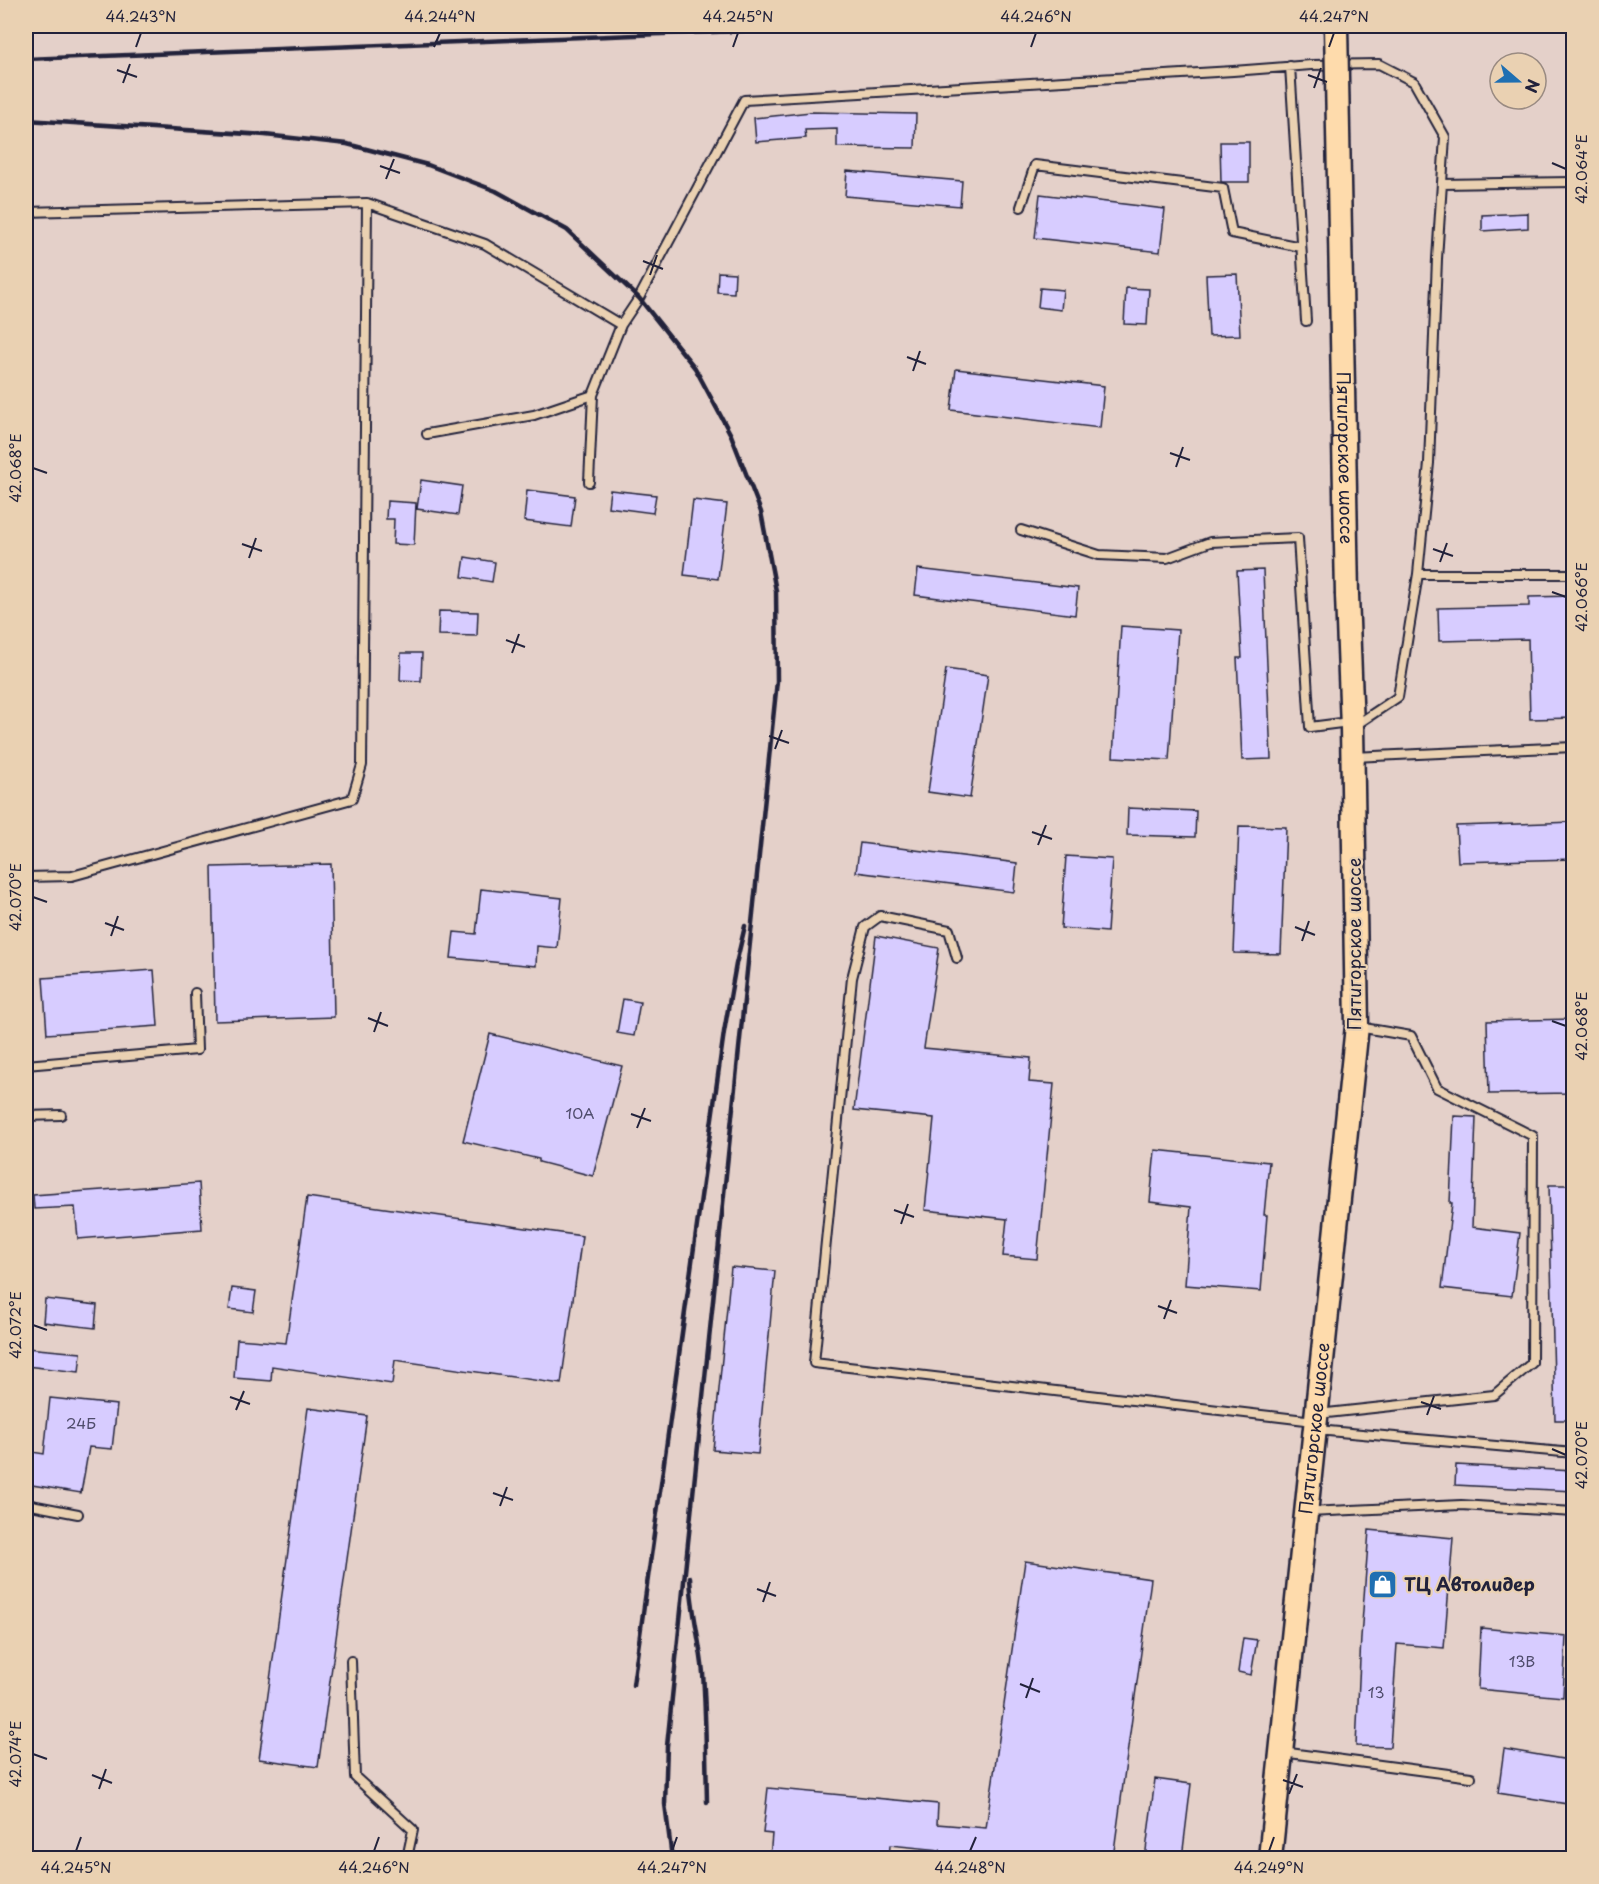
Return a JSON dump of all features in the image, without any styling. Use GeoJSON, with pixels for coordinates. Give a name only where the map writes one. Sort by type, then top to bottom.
{"type":"FeatureCollection","features":[{"type":"Feature","properties":{"kind":"main road","name":"Пятигорское шоссе"},"geometry":{"type":"LineString","coordinates":[[1270,1858],[1357,1026],[1336,26]]}},
{"type":"Feature","properties":{"kind":"lane"},"geometry":{"type":"LineString","coordinates":[[589,482],[594,395],[621,325],[639,298],[744,100],[1290,66],[1379,64],[1414,82],[1445,137],[1429,463],[1418,574],[1398,697],[1351,725],[1310,727],[1298,538],[1210,542],[1167,558],[1099,555],[1021,530]]}},
{"type":"Feature","properties":{"kind":"lane"},"geometry":{"type":"LineString","coordinates":[[1290,66],[1306,321]]}},
{"type":"Feature","properties":{"kind":"lane"},"geometry":{"type":"LineString","coordinates":[[1021,207],[1035,165],[1223,188],[1232,233],[1301,247]]}},
{"type":"Feature","properties":{"kind":"lane"},"geometry":{"type":"LineString","coordinates":[[1442,184],[1574,182]]}},
{"type":"Feature","properties":{"kind":"lane"},"geometry":{"type":"LineString","coordinates":[[26,212],[367,203],[485,244],[621,325]]}},
{"type":"Feature","properties":{"kind":"lane"},"geometry":{"type":"LineString","coordinates":[[26,877],[72,876],[352,799],[362,765],[367,203]]}},
{"type":"Feature","properties":{"kind":"lane"},"geometry":{"type":"LineString","coordinates":[[426,434],[534,415],[594,395]]}},
{"type":"Feature","properties":{"kind":"lane"},"geometry":{"type":"LineString","coordinates":[[1418,574],[1574,574]]}},
{"type":"Feature","properties":{"kind":"lane"},"geometry":{"type":"LineString","coordinates":[[1352,757],[1574,747]]}},
{"type":"Feature","properties":{"kind":"lane"},"geometry":{"type":"LineString","coordinates":[[957,958],[949,930],[880,916],[865,927],[852,978],[814,1363],[1574,1453]]}},
{"type":"Feature","properties":{"kind":"lane"},"geometry":{"type":"LineString","coordinates":[[26,1065],[197,1050],[195,993]]}},
{"type":"Feature","properties":{"kind":"lane"},"geometry":{"type":"LineString","coordinates":[[1316,1422],[1494,1395],[1532,1363],[1533,1136],[1437,1088],[1411,1036],[1357,1026]]}},
{"type":"Feature","properties":{"kind":"lane"},"geometry":{"type":"LineString","coordinates":[[26,1116],[61,1115]]}},
{"type":"Feature","properties":{"kind":"lane"},"geometry":{"type":"LineString","coordinates":[[26,1504],[78,1514]]}},
{"type":"Feature","properties":{"kind":"lane"},"geometry":{"type":"LineString","coordinates":[[1306,1512],[1461,1505],[1574,1512]]}},
{"type":"Feature","properties":{"kind":"lane"},"geometry":{"type":"LineString","coordinates":[[351,1661],[355,1777],[413,1830],[407,1858]]}},
{"type":"Feature","properties":{"kind":"lane"},"geometry":{"type":"LineString","coordinates":[[1281,1752],[1471,1777]]}},
{"type":"Feature","properties":{"kind":"building"},"geometry":{"type":"Polygon","coordinates":[[[811,112],[916,114],[915,148],[837,147],[837,129],[805,130],[806,138],[756,142],[754,118],[811,112]]]}},
{"type":"Feature","properties":{"kind":"building"},"geometry":{"type":"Polygon","coordinates":[[[1220,142],[1249,142],[1249,182],[1221,182],[1220,142]]]}},
{"type":"Feature","properties":{"kind":"building"},"geometry":{"type":"Polygon","coordinates":[[[847,171],[962,181],[960,206],[845,196],[847,171]]]}},
{"type":"Feature","properties":{"kind":"building"},"geometry":{"type":"Polygon","coordinates":[[[1040,194],[1165,209],[1160,252],[1035,238],[1040,194]]]}},
{"type":"Feature","properties":{"kind":"building"},"geometry":{"type":"Polygon","coordinates":[[[1528,213],[1528,228],[1482,231],[1482,215],[1528,213]]]}},
{"type":"Feature","properties":{"kind":"building"},"geometry":{"type":"Polygon","coordinates":[[[718,272],[735,273],[734,293],[717,292],[718,272]]]}},
{"type":"Feature","properties":{"kind":"building"},"geometry":{"type":"Polygon","coordinates":[[[1237,274],[1240,335],[1209,336],[1206,275],[1237,274]]]}},
{"type":"Feature","properties":{"kind":"building"},"geometry":{"type":"Polygon","coordinates":[[[1040,288],[1063,290],[1061,310],[1038,307],[1040,288]]]}},
{"type":"Feature","properties":{"kind":"building"},"geometry":{"type":"Polygon","coordinates":[[[1126,288],[1149,289],[1147,325],[1124,324],[1126,288]]]}},
{"type":"Feature","properties":{"kind":"building"},"geometry":{"type":"Polygon","coordinates":[[[956,369],[1104,386],[1100,428],[951,410],[956,369]]]}},
{"type":"Feature","properties":{"kind":"building"},"geometry":{"type":"Polygon","coordinates":[[[421,480],[462,486],[458,515],[417,509],[421,480]]]}},
{"type":"Feature","properties":{"kind":"building"},"geometry":{"type":"Polygon","coordinates":[[[527,490],[575,496],[571,527],[524,521],[527,490]]]}},
{"type":"Feature","properties":{"kind":"building"},"geometry":{"type":"Polygon","coordinates":[[[610,490],[656,495],[653,513],[608,507],[610,490]]]}},
{"type":"Feature","properties":{"kind":"building"},"geometry":{"type":"Polygon","coordinates":[[[693,500],[727,504],[718,579],[684,575],[693,500]]]}},
{"type":"Feature","properties":{"kind":"building"},"geometry":{"type":"Polygon","coordinates":[[[387,501],[416,503],[414,545],[393,544],[394,519],[386,519],[387,501]]]}},
{"type":"Feature","properties":{"kind":"building"},"geometry":{"type":"Polygon","coordinates":[[[465,557],[495,562],[492,582],[462,577],[465,557]]]}},
{"type":"Feature","properties":{"kind":"building"},"geometry":{"type":"Polygon","coordinates":[[[918,569],[1078,588],[1075,615],[915,595],[918,569]]]}},
{"type":"Feature","properties":{"kind":"building"},"geometry":{"type":"Polygon","coordinates":[[[1263,570],[1271,759],[1242,760],[1237,658],[1242,658],[1237,571],[1263,570]]]}},
{"type":"Feature","properties":{"kind":"building"},"geometry":{"type":"Polygon","coordinates":[[[1574,596],[1574,718],[1530,719],[1528,639],[1439,641],[1438,608],[1529,606],[1529,597],[1574,596]]]}},
{"type":"Feature","properties":{"kind":"building"},"geometry":{"type":"Polygon","coordinates":[[[439,611],[478,612],[477,636],[438,635],[439,611]]]}},
{"type":"Feature","properties":{"kind":"building"},"geometry":{"type":"Polygon","coordinates":[[[1121,626],[1178,630],[1169,760],[1113,757],[1121,626]]]}},
{"type":"Feature","properties":{"kind":"building"},"geometry":{"type":"Polygon","coordinates":[[[401,653],[422,653],[421,681],[400,680],[401,653]]]}},
{"type":"Feature","properties":{"kind":"building"},"geometry":{"type":"Polygon","coordinates":[[[946,669],[988,675],[970,798],[928,792],[946,669]]]}},
{"type":"Feature","properties":{"kind":"building"},"geometry":{"type":"Polygon","coordinates":[[[1128,808],[1196,811],[1195,837],[1127,835],[1128,808]]]}},
{"type":"Feature","properties":{"kind":"building"},"geometry":{"type":"Polygon","coordinates":[[[1574,822],[1574,859],[1458,862],[1456,826],[1574,822]]]}},
{"type":"Feature","properties":{"kind":"building"},"geometry":{"type":"Polygon","coordinates":[[[1239,826],[1286,827],[1281,954],[1234,953],[1239,826]]]}},
{"type":"Feature","properties":{"kind":"building"},"geometry":{"type":"Polygon","coordinates":[[[860,843],[1017,863],[1014,892],[856,872],[860,843]]]}},
{"type":"Feature","properties":{"kind":"building"},"geometry":{"type":"Polygon","coordinates":[[[1066,856],[1112,859],[1107,932],[1061,928],[1066,856]]]}},
{"type":"Feature","properties":{"kind":"building"},"geometry":{"type":"Polygon","coordinates":[[[331,864],[334,1017],[215,1021],[212,867],[331,864]]]}},
{"type":"Feature","properties":{"kind":"building"},"geometry":{"type":"Polygon","coordinates":[[[481,889],[562,898],[557,948],[537,946],[536,966],[451,958],[454,932],[476,934],[481,889]]]}},
{"type":"Feature","properties":{"kind":"building"},"geometry":{"type":"Polygon","coordinates":[[[876,936],[939,948],[924,1048],[1031,1058],[1029,1082],[1054,1084],[1037,1259],[1003,1256],[1007,1219],[925,1210],[934,1118],[854,1110],[876,936]]]}},
{"type":"Feature","properties":{"kind":"building"},"geometry":{"type":"Polygon","coordinates":[[[154,970],[158,1026],[47,1034],[43,978],[154,970]]]}},
{"type":"Feature","properties":{"kind":"building"},"geometry":{"type":"Polygon","coordinates":[[[623,999],[640,1002],[634,1036],[617,1033],[623,999]]]}},
{"type":"Feature","properties":{"kind":"building"},"geometry":{"type":"Polygon","coordinates":[[[1574,1019],[1574,1093],[1489,1094],[1487,1021],[1574,1019]]]}},
{"type":"Feature","properties":{"kind":"building"},"geometry":{"type":"Polygon","coordinates":[[[490,1034],[622,1066],[593,1176],[539,1162],[539,1159],[463,1141],[490,1034]]]}},
{"type":"Feature","properties":{"kind":"building"},"geometry":{"type":"Polygon","coordinates":[[[1454,1116],[1476,1117],[1472,1227],[1520,1233],[1512,1296],[1442,1288],[1452,1203],[1450,1203],[1454,1116]]]}},
{"type":"Feature","properties":{"kind":"building"},"geometry":{"type":"Polygon","coordinates":[[[1155,1150],[1269,1162],[1261,1291],[1185,1285],[1191,1207],[1150,1202],[1155,1150]]]}},
{"type":"Feature","properties":{"kind":"building"},"geometry":{"type":"Polygon","coordinates":[[[199,1183],[202,1229],[78,1239],[75,1207],[34,1209],[33,1195],[199,1183]]]}},
{"type":"Feature","properties":{"kind":"building"},"geometry":{"type":"Polygon","coordinates":[[[1549,1185],[1574,1185],[1574,1420],[1555,1420],[1549,1185]]]}},
{"type":"Feature","properties":{"kind":"building"},"geometry":{"type":"Polygon","coordinates":[[[307,1197],[582,1236],[561,1384],[395,1360],[392,1384],[272,1366],[271,1381],[234,1378],[237,1339],[286,1343],[307,1197]]]}},
{"type":"Feature","properties":{"kind":"building"},"geometry":{"type":"Polygon","coordinates":[[[731,1267],[775,1271],[758,1454],[713,1450],[731,1267]]]}},
{"type":"Feature","properties":{"kind":"building"},"geometry":{"type":"Polygon","coordinates":[[[232,1288],[256,1291],[253,1312],[229,1309],[232,1288]]]}},
{"type":"Feature","properties":{"kind":"building"},"geometry":{"type":"Polygon","coordinates":[[[45,1299],[97,1305],[95,1328],[43,1322],[45,1299]]]}},
{"type":"Feature","properties":{"kind":"building"},"geometry":{"type":"Polygon","coordinates":[[[26,1348],[81,1353],[79,1372],[26,1366],[26,1348]]]}},
{"type":"Feature","properties":{"kind":"building"},"geometry":{"type":"Polygon","coordinates":[[[50,1398],[117,1405],[112,1449],[89,1447],[81,1493],[26,1484],[26,1451],[44,1454],[50,1398]]]}},
{"type":"Feature","properties":{"kind":"building"},"geometry":{"type":"Polygon","coordinates":[[[308,1408],[367,1416],[318,1767],[259,1759],[308,1408]]]}},
{"type":"Feature","properties":{"kind":"building"},"geometry":{"type":"Polygon","coordinates":[[[1456,1465],[1574,1471],[1574,1491],[1455,1485],[1456,1465]]]}},
{"type":"Feature","properties":{"kind":"building"},"geometry":{"type":"Polygon","coordinates":[[[1369,1530],[1453,1538],[1444,1648],[1397,1644],[1390,1747],[1356,1746],[1369,1530]]]}},
{"type":"Feature","properties":{"kind":"building"},"geometry":{"type":"Polygon","coordinates":[[[1025,1561],[1151,1579],[1113,1858],[939,1856],[940,1850],[890,1845],[889,1858],[770,1858],[772,1834],[763,1833],[768,1788],[938,1804],[937,1824],[986,1828],[1025,1561]]]}},
{"type":"Feature","properties":{"kind":"building"},"geometry":{"type":"Polygon","coordinates":[[[1481,1628],[1566,1636],[1563,1697],[1478,1689],[1481,1628]]]}},
{"type":"Feature","properties":{"kind":"building"},"geometry":{"type":"Polygon","coordinates":[[[1243,1638],[1257,1640],[1251,1675],[1238,1672],[1243,1638]]]}},
{"type":"Feature","properties":{"kind":"building"},"geometry":{"type":"Polygon","coordinates":[[[1504,1749],[1574,1761],[1574,1805],[1498,1793],[1504,1749]]]}},
{"type":"Feature","properties":{"kind":"building"},"geometry":{"type":"Polygon","coordinates":[[[1155,1779],[1191,1784],[1182,1858],[1145,1858],[1155,1779]]]}},
{"type":"Feature","properties":{"kind":"railway"},"geometry":{"type":"LineString","coordinates":[[26,59],[863,26]]}},
{"type":"Feature","properties":{"kind":"railway"},"geometry":{"type":"LineString","coordinates":[[26,120],[265,135],[347,144],[428,165],[496,191],[567,230],[639,298],[695,368],[731,435],[761,512],[776,591],[777,681],[667,1746],[665,1804],[672,1858]]}},
{"type":"Feature","properties":{"kind":"railway"},"geometry":{"type":"LineString","coordinates":[[633,1685],[724,1032],[745,926]]}},
{"type":"Feature","properties":{"kind":"railway"},"geometry":{"type":"LineString","coordinates":[[690,1577],[703,1673],[707,1802]]}},
{"type":"Feature","properties":{"kind":"place","name":"ТЦ Автолидер"},"geometry":{"type":"Point","coordinates":[1383,1585]}}]}
